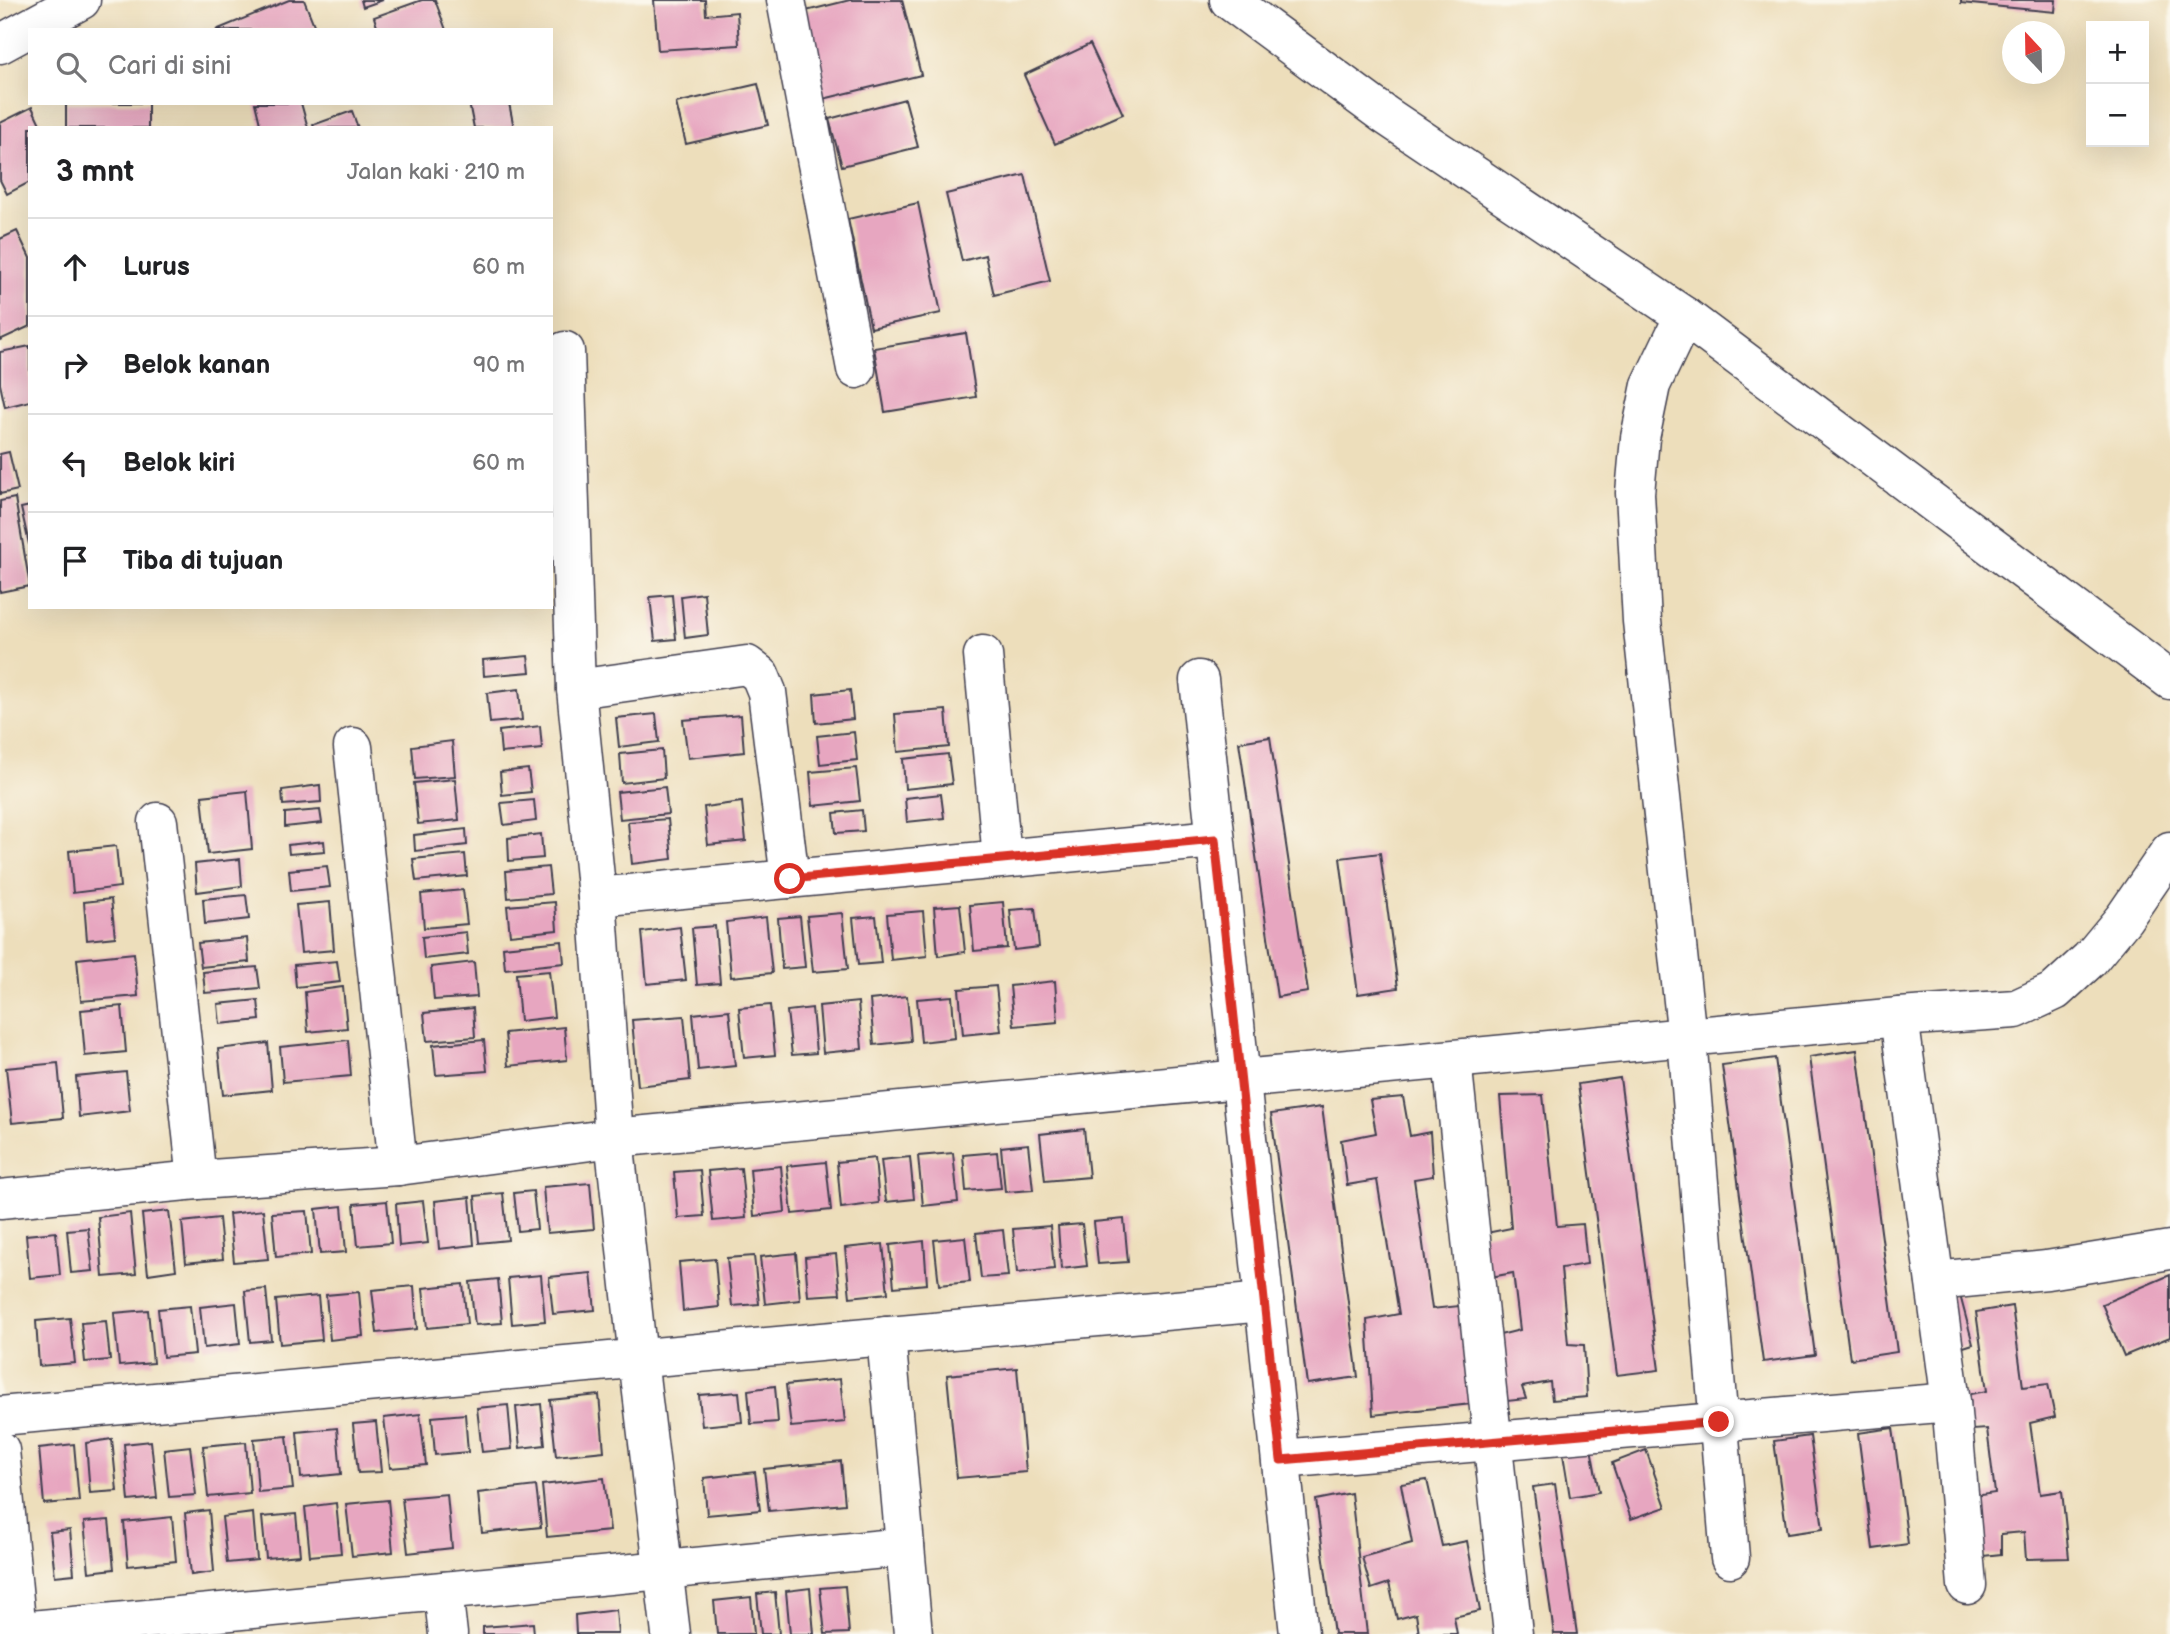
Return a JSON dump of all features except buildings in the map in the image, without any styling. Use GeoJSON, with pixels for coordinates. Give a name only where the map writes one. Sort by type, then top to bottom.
{"type":"FeatureCollection","features":[{"type":"Feature","properties":{"kind":"street"},"geometry":{"type":"LineString","coordinates":[[786,0],[856,369]]}},
{"type":"Feature","properties":{"kind":"street"},"geometry":{"type":"LineString","coordinates":[[1229,0],[1385,115],[1684,316],[2170,680]]}},
{"type":"Feature","properties":{"kind":"street"},"geometry":{"type":"LineString","coordinates":[[0,44],[60,6]]}},
{"type":"Feature","properties":{"kind":"street"},"geometry":{"type":"LineString","coordinates":[[1684,316],[1651,385],[1640,438],[1635,493],[1642,621],[1687,1038],[1730,1558]]}},
{"type":"Feature","properties":{"kind":"street"},"geometry":{"type":"LineString","coordinates":[[565,351],[576,689],[597,897],[614,1138],[671,1634]]}},
{"type":"Feature","properties":{"kind":"street"},"geometry":{"type":"LineString","coordinates":[[983,655],[1002,858]]}},
{"type":"Feature","properties":{"kind":"street"},"geometry":{"type":"LineString","coordinates":[[576,689],[747,665],[760,675],[767,692],[790,879]]}},
{"type":"Feature","properties":{"kind":"street"},"geometry":{"type":"LineString","coordinates":[[1199,680],[1299,1634]]}},
{"type":"Feature","properties":{"kind":"street"},"geometry":{"type":"LineString","coordinates":[[353,747],[398,1166]]}},
{"type":"Feature","properties":{"kind":"street"},"geometry":{"type":"LineString","coordinates":[[158,822],[197,1180]]}},
{"type":"Feature","properties":{"kind":"street"},"geometry":{"type":"LineString","coordinates":[[597,897],[1215,839]]}},
{"type":"Feature","properties":{"kind":"street"},"geometry":{"type":"LineString","coordinates":[[0,1199],[197,1180],[398,1166],[614,1138],[1899,1017],[2016,1009],[2055,991],[2090,960],[2124,918],[2170,851]]}},
{"type":"Feature","properties":{"kind":"street"},"geometry":{"type":"LineString","coordinates":[[1899,1017],[1951,1402],[1966,1585]]}},
{"type":"Feature","properties":{"kind":"street"},"geometry":{"type":"LineString","coordinates":[[1452,1060],[1513,1634]]}},
{"type":"Feature","properties":{"kind":"street"},"geometry":{"type":"LineString","coordinates":[[1935,1281],[2048,1270],[2170,1250]]}},
{"type":"Feature","properties":{"kind":"street"},"geometry":{"type":"LineString","coordinates":[[0,1416],[1264,1302]]}},
{"type":"Feature","properties":{"kind":"street"},"geometry":{"type":"LineString","coordinates":[[886,1336],[913,1634]]}},
{"type":"Feature","properties":{"kind":"street"},"geometry":{"type":"LineString","coordinates":[[1281,1460],[1951,1402]]}},
{"type":"Feature","properties":{"kind":"street"},"geometry":{"type":"LineString","coordinates":[[0,1450],[8,1632],[235,1622],[443,1591],[905,1547]]}},
{"type":"Feature","properties":{"kind":"street"},"geometry":{"type":"LineString","coordinates":[[443,1591],[448,1634]]}},
{"type":"Feature","properties":{"kind":"route"},"geometry":{"type":"LineString","coordinates":[[790,879],[1215,839],[1281,1460],[1719,1422]]}}]}
